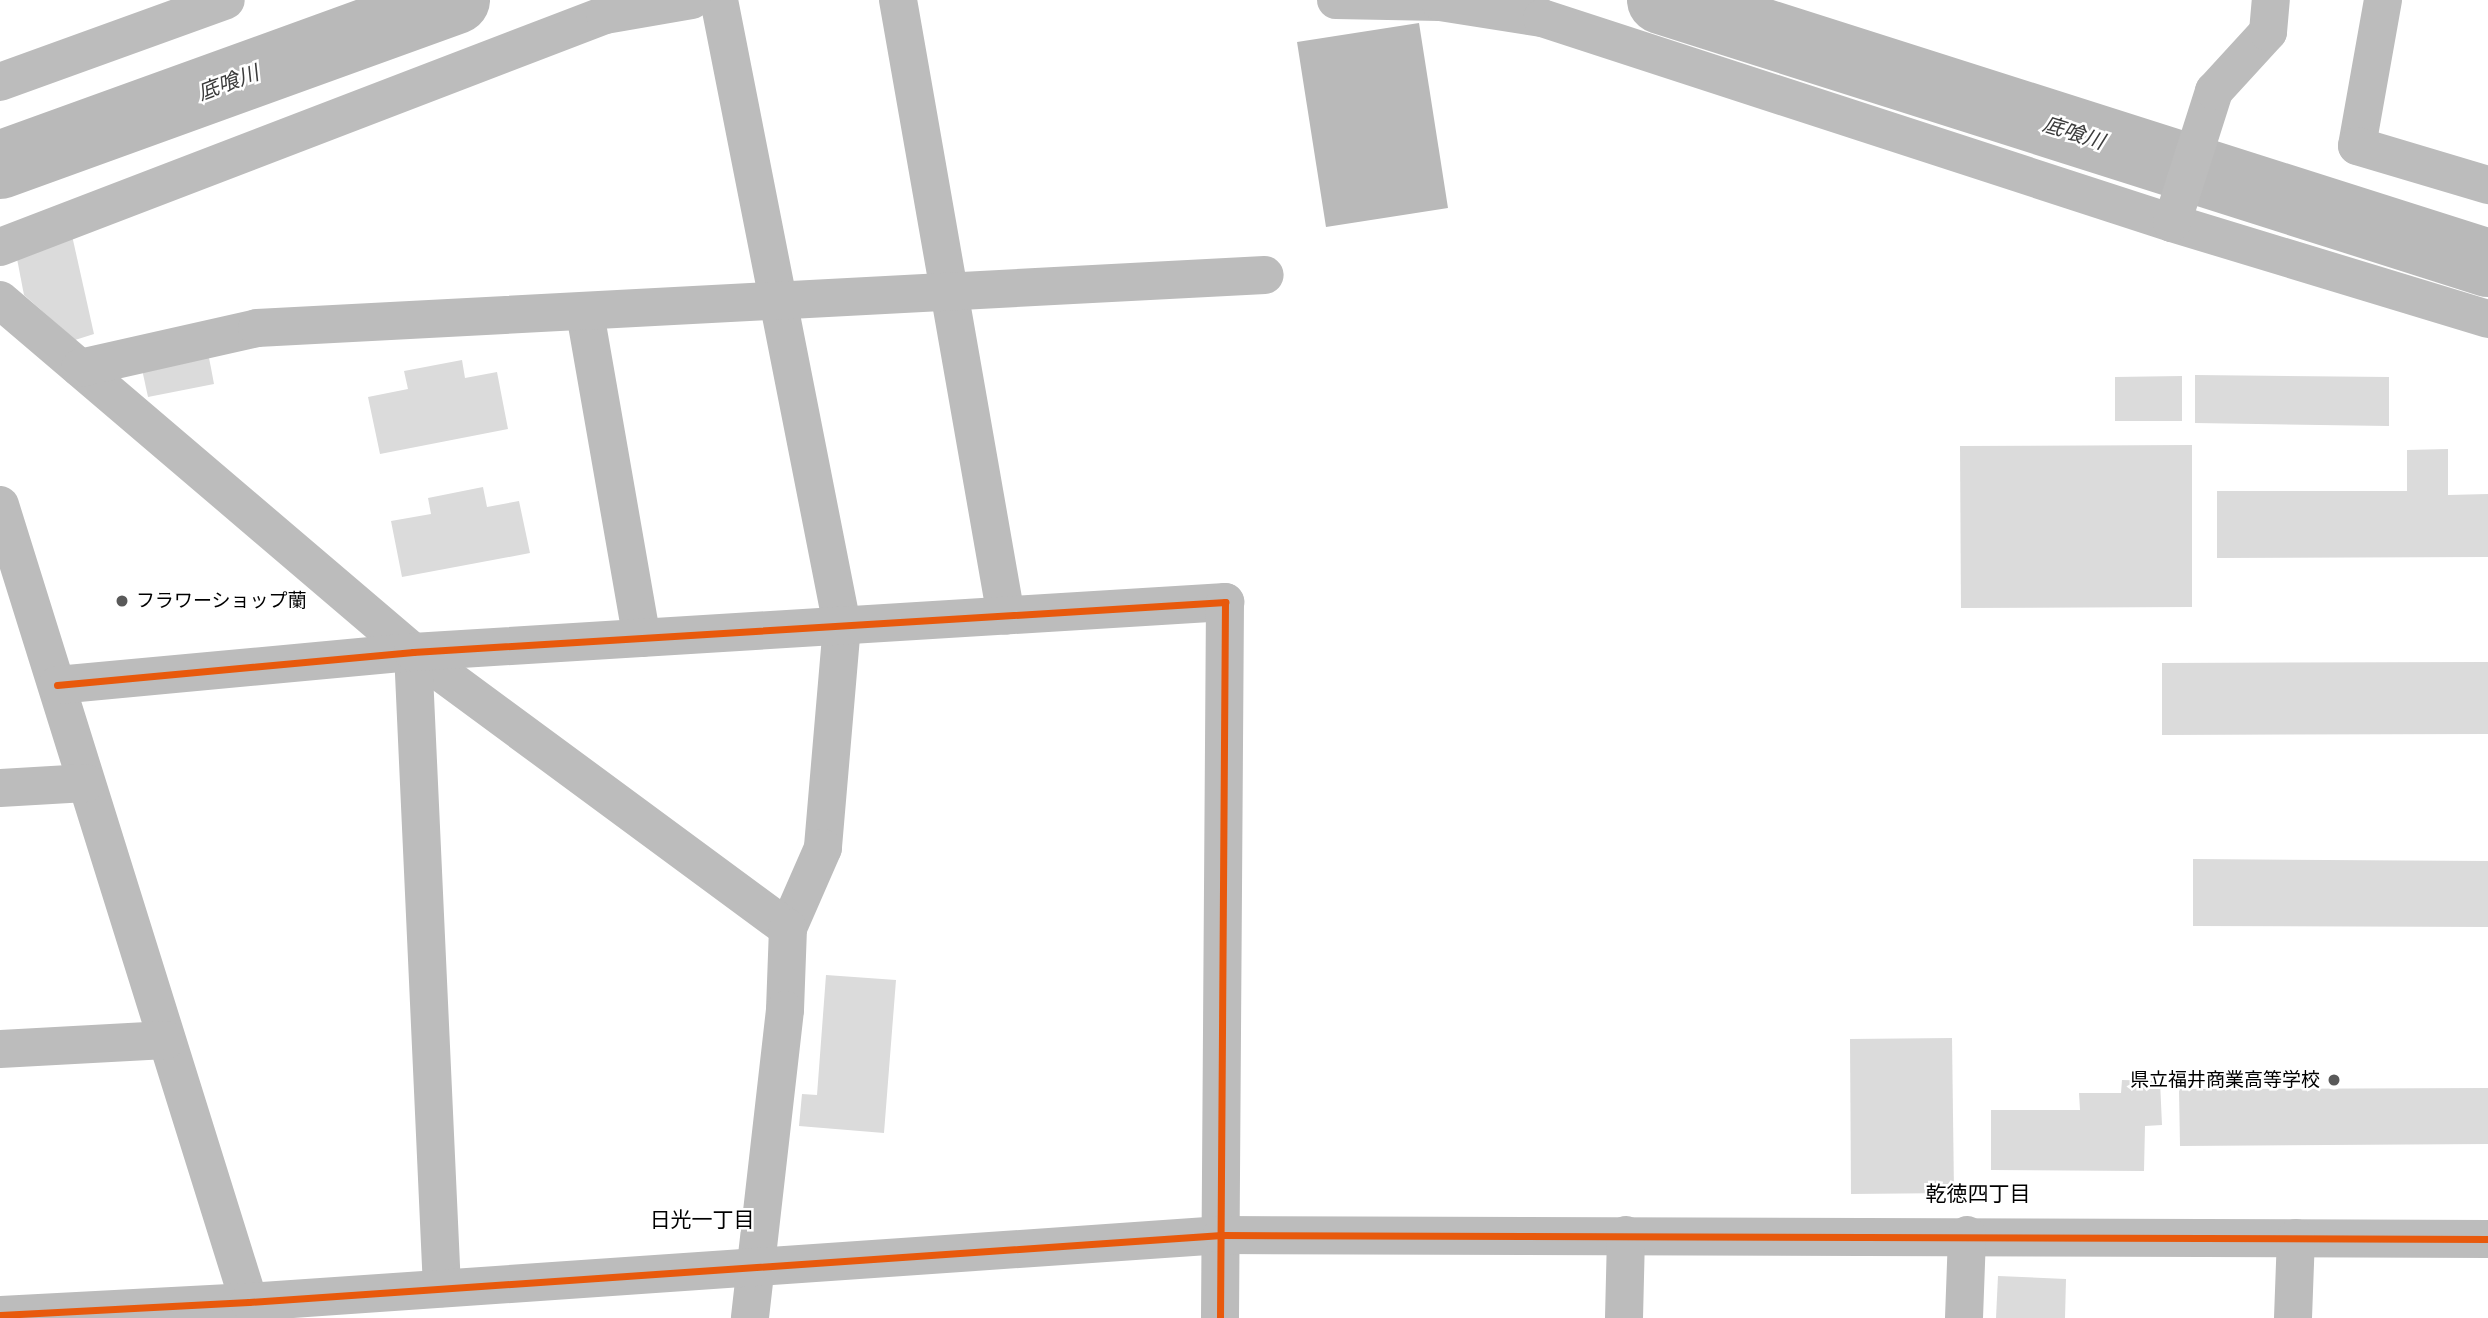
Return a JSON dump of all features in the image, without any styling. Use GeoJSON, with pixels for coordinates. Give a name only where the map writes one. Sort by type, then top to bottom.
{"type":"FeatureCollection","features":[{"type":"Feature","properties":{"kind":"street"},"geometry":{"type":"LineString","coordinates":[[0,247],[605,15],[692,0]]}},
{"type":"Feature","properties":{"kind":"street"},"geometry":{"type":"LineString","coordinates":[[719,0],[842,625],[823,848],[788,928],[785,1010],[753,1265],[750,1318]]}},
{"type":"Feature","properties":{"kind":"street"},"geometry":{"type":"LineString","coordinates":[[898,0],[947,294],[1006,616]]}},
{"type":"Feature","properties":{"kind":"street"},"geometry":{"type":"LineString","coordinates":[[1336,0],[1440,2],[1542,18],[2172,223],[2488,319]]}},
{"type":"Feature","properties":{"kind":"street"},"geometry":{"type":"LineString","coordinates":[[2172,223],[2214,91],[2268,32],[2271,0]]}},
{"type":"Feature","properties":{"kind":"street"},"geometry":{"type":"LineString","coordinates":[[2383,0],[2357,146],[2488,185]]}},
{"type":"Feature","properties":{"kind":"street"},"geometry":{"type":"LineString","coordinates":[[0,82],[207,3]]}},
{"type":"Feature","properties":{"kind":"street"},"geometry":{"type":"LineString","coordinates":[[80,368],[257,328],[779,304],[1265,275]]}},
{"type":"Feature","properties":{"kind":"street"},"geometry":{"type":"LineString","coordinates":[[0,300],[413,652],[788,928]]}},
{"type":"Feature","properties":{"kind":"street"},"geometry":{"type":"LineString","coordinates":[[585,313],[642,638]]}},
{"type":"Feature","properties":{"kind":"street"},"geometry":{"type":"LineString","coordinates":[[0,505],[251,1310]]}},
{"type":"Feature","properties":{"kind":"street"},"geometry":{"type":"LineString","coordinates":[[57,685],[413,652],[1225,602],[1220,1318]]}},
{"type":"Feature","properties":{"kind":"street"},"geometry":{"type":"LineString","coordinates":[[413,652],[442,1288]]}},
{"type":"Feature","properties":{"kind":"street"},"geometry":{"type":"LineString","coordinates":[[0,788],[86,783]]}},
{"type":"Feature","properties":{"kind":"street"},"geometry":{"type":"LineString","coordinates":[[0,1049],[166,1040]]}},
{"type":"Feature","properties":{"kind":"street"},"geometry":{"type":"LineString","coordinates":[[0,1315],[251,1310],[442,1288],[1222,1235],[1967,1235],[2488,1239]]}},
{"type":"Feature","properties":{"kind":"street"},"geometry":{"type":"LineString","coordinates":[[1624,1318],[1626,1235]]}},
{"type":"Feature","properties":{"kind":"street"},"geometry":{"type":"LineString","coordinates":[[1964,1318],[1967,1235]]}},
{"type":"Feature","properties":{"kind":"street"},"geometry":{"type":"LineString","coordinates":[[2293,1318],[2296,1238]]}},
{"type":"Feature","properties":{"kind":"shaded area"},"geometry":{"type":"Polygon","coordinates":[[[1419,23],[1448,208],[1326,227],[1297,42],[1419,23]]]}},
{"type":"Feature","properties":{"kind":"building"},"geometry":{"type":"Polygon","coordinates":[[[71,231],[94,334],[75,340],[24,295],[14,243],[71,231]]]}},
{"type":"Feature","properties":{"kind":"building"},"geometry":{"type":"Polygon","coordinates":[[[207,347],[214,384],[148,397],[140,360],[207,347]]]}},
{"type":"Feature","properties":{"kind":"building"},"geometry":{"type":"Polygon","coordinates":[[[462,360],[465,378],[497,372],[508,429],[380,454],[368,397],[408,389],[404,371],[462,360]]]}},
{"type":"Feature","properties":{"kind":"building"},"geometry":{"type":"Polygon","coordinates":[[[2195,375],[2389,377],[2389,426],[2195,423],[2195,375]]]}},
{"type":"Feature","properties":{"kind":"building"},"geometry":{"type":"Polygon","coordinates":[[[2182,376],[2182,421],[2115,421],[2115,377],[2182,376]]]}},
{"type":"Feature","properties":{"kind":"building"},"geometry":{"type":"Polygon","coordinates":[[[2192,445],[2192,607],[1961,608],[1960,446],[2192,445]]]}},
{"type":"Feature","properties":{"kind":"building"},"geometry":{"type":"Polygon","coordinates":[[[2448,449],[2448,495],[2488,494],[2488,557],[2217,558],[2217,491],[2407,491],[2407,450],[2448,449]]]}},
{"type":"Feature","properties":{"kind":"building"},"geometry":{"type":"Polygon","coordinates":[[[483,487],[487,507],[519,501],[530,553],[402,577],[391,521],[431,514],[428,498],[483,487]]]}},
{"type":"Feature","properties":{"kind":"building"},"geometry":{"type":"Polygon","coordinates":[[[2488,662],[2488,734],[2162,735],[2162,663],[2488,662]]]}},
{"type":"Feature","properties":{"kind":"building"},"geometry":{"type":"Polygon","coordinates":[[[2193,859],[2488,861],[2488,927],[2193,926],[2193,859]]]}},
{"type":"Feature","properties":{"kind":"building"},"geometry":{"type":"Polygon","coordinates":[[[826,975],[896,980],[884,1133],[799,1126],[802,1094],[817,1095],[826,975]]]}},
{"type":"Feature","properties":{"kind":"building"},"geometry":{"type":"Polygon","coordinates":[[[1952,1038],[1954,1193],[1851,1194],[1850,1039],[1952,1038]]]}},
{"type":"Feature","properties":{"kind":"building"},"geometry":{"type":"Polygon","coordinates":[[[2122,1080],[2160,1081],[2162,1125],[2145,1126],[2144,1171],[1991,1170],[1991,1110],[2080,1110],[2079,1093],[2121,1093],[2122,1080]]]}},
{"type":"Feature","properties":{"kind":"building"},"geometry":{"type":"Polygon","coordinates":[[[2488,1088],[2488,1144],[2180,1146],[2179,1089],[2488,1088]]]}},
{"type":"Feature","properties":{"kind":"building"},"geometry":{"type":"Polygon","coordinates":[[[1998,1276],[2066,1279],[2065,1318],[1996,1318],[1998,1276]]]}},
{"type":"Feature","properties":{"kind":"waterway","name":"底喰川"},"geometry":{"type":"LineString","coordinates":[[0,165],[456,0]]}},
{"type":"Feature","properties":{"kind":"waterway","name":"底喰川"},"geometry":{"type":"LineString","coordinates":[[1661,0],[2488,263]]}},
{"type":"Feature","properties":{"kind":"cycle path"},"geometry":{"type":"LineString","coordinates":[[57,685],[413,652],[1225,602],[1220,1318]]}},
{"type":"Feature","properties":{"kind":"cycle path"},"geometry":{"type":"LineString","coordinates":[[0,1315],[249,1302],[1222,1235],[2488,1239]]}},
{"type":"Feature","properties":{"kind":"place","name":"フラワーショップ蘭"},"geometry":{"type":"Point","coordinates":[122,601]}},
{"type":"Feature","properties":{"kind":"place","name":"県立福井商業高等学校"},"geometry":{"type":"Point","coordinates":[2334,1080]}},
{"type":"Feature","properties":{"kind":"district","name":"乾徳四丁目"},"geometry":{"type":"Point","coordinates":[1978,1193]}},
{"type":"Feature","properties":{"kind":"district","name":"日光一丁目"},"geometry":{"type":"Point","coordinates":[702,1219]}}]}
